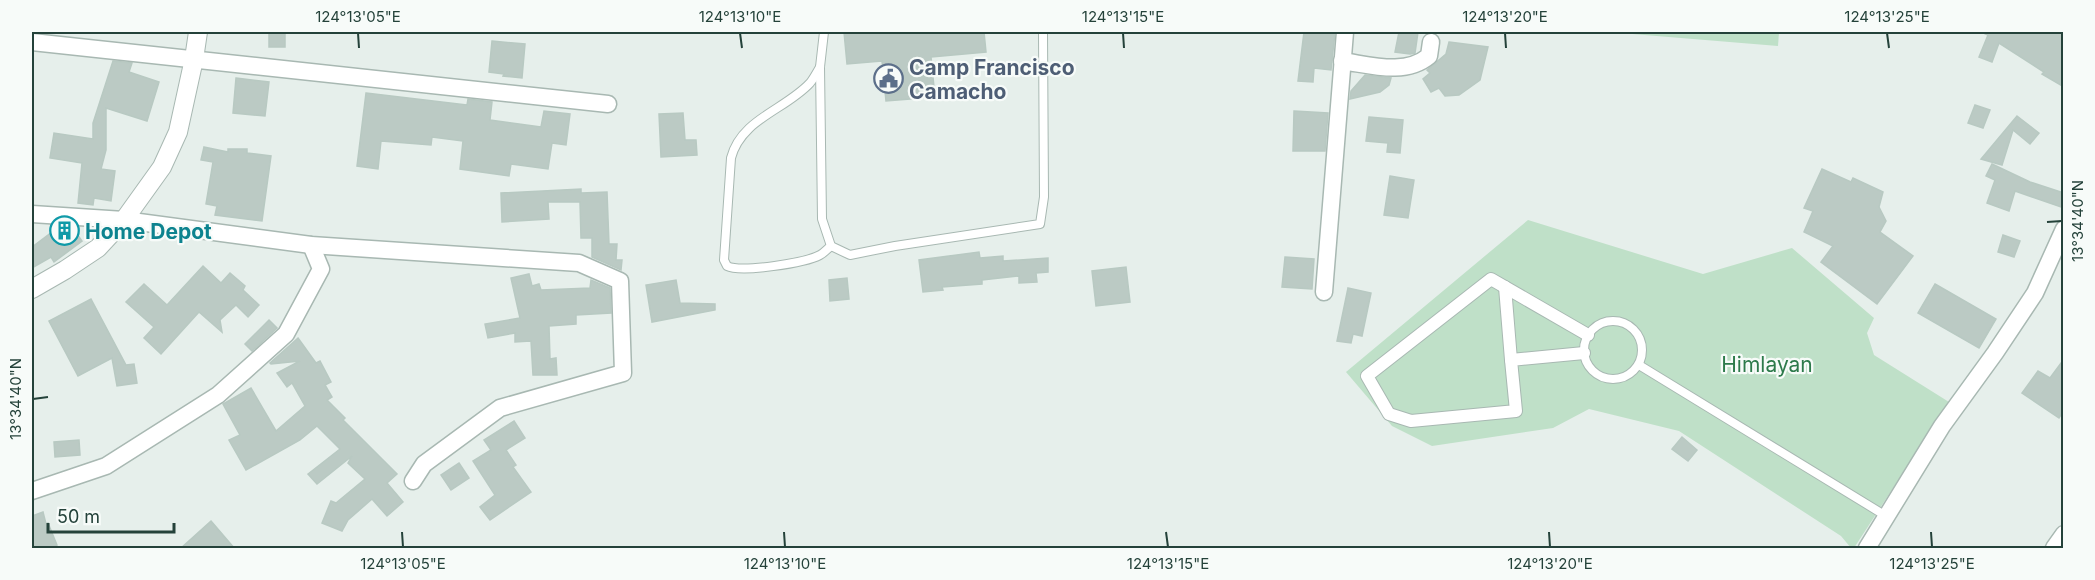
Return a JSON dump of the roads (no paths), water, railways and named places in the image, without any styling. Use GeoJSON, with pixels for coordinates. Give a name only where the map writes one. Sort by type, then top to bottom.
{"type":"FeatureCollection","features":[{"type":"Feature","properties":{"kind":"street"},"geometry":{"type":"LineString","coordinates":[[32,289],[98,248],[124,220],[162,166],[178,132],[198,32]]}},
{"type":"Feature","properties":{"kind":"street"},"geometry":{"type":"LineString","coordinates":[[1324,292],[1345,32]]}},
{"type":"Feature","properties":{"kind":"street"},"geometry":{"type":"LineString","coordinates":[[32,42],[608,104]]}},
{"type":"Feature","properties":{"kind":"street"},"geometry":{"type":"LineString","coordinates":[[1342,61],[1406,68],[1420,64],[1430,56],[1431,42]]}},
{"type":"Feature","properties":{"kind":"street"},"geometry":{"type":"LineString","coordinates":[[32,214],[124,220],[311,246],[579,263],[620,281],[623,373],[500,408],[424,464],[413,481]]}},
{"type":"Feature","properties":{"kind":"street"},"geometry":{"type":"LineString","coordinates":[[1867,549],[1942,426],[2030,302],[2064,229]]}},
{"type":"Feature","properties":{"kind":"street"},"geometry":{"type":"LineString","coordinates":[[32,490],[106,466],[218,395],[286,334],[321,269],[311,246]]}},
{"type":"Feature","properties":{"kind":"street"},"geometry":{"type":"LineString","coordinates":[[1505,287],[1516,411],[1411,421],[1389,414],[1367,376],[1491,279],[1505,287],[1588,335]]}},
{"type":"Feature","properties":{"kind":"street"},"geometry":{"type":"LineString","coordinates":[[1510,360],[1584,353]]}},
{"type":"Feature","properties":{"kind":"street"},"geometry":{"type":"LineString","coordinates":[[2054,549],[2064,534]]}},
{"type":"Feature","properties":{"kind":"lane"},"geometry":{"type":"LineString","coordinates":[[824,32],[820,67],[822,219],[831,246],[850,255],[1040,224],[1044,197],[1043,32]]}},
{"type":"Feature","properties":{"kind":"lane"},"geometry":{"type":"LineString","coordinates":[[820,67],[811,82],[792,99],[745,131],[733,148],[724,260],[727,266],[736,269],[784,265],[820,255],[831,246]]}},
{"type":"Feature","properties":{"kind":"lane"},"geometry":{"type":"LineString","coordinates":[[1604,322],[1624,322],[1640,336],[1643,345],[1643,355],[1639,365],[1626,377],[1607,379],[1591,370],[1584,353],[1588,335],[1604,322]]}},
{"type":"Feature","properties":{"kind":"lane"},"geometry":{"type":"LineString","coordinates":[[1639,365],[1886,516]]}},
{"type":"Feature","properties":{"kind":"place","name":"Camp Francisco Camacho"},"geometry":{"type":"Point","coordinates":[888,79]}},
{"type":"Feature","properties":{"kind":"place","name":"Home Depot"},"geometry":{"type":"Point","coordinates":[64,231]}},
{"type":"Feature","properties":{"kind":"park label","name":"Himlayan"},"geometry":{"type":"Point","coordinates":[1767,364]}}]}
